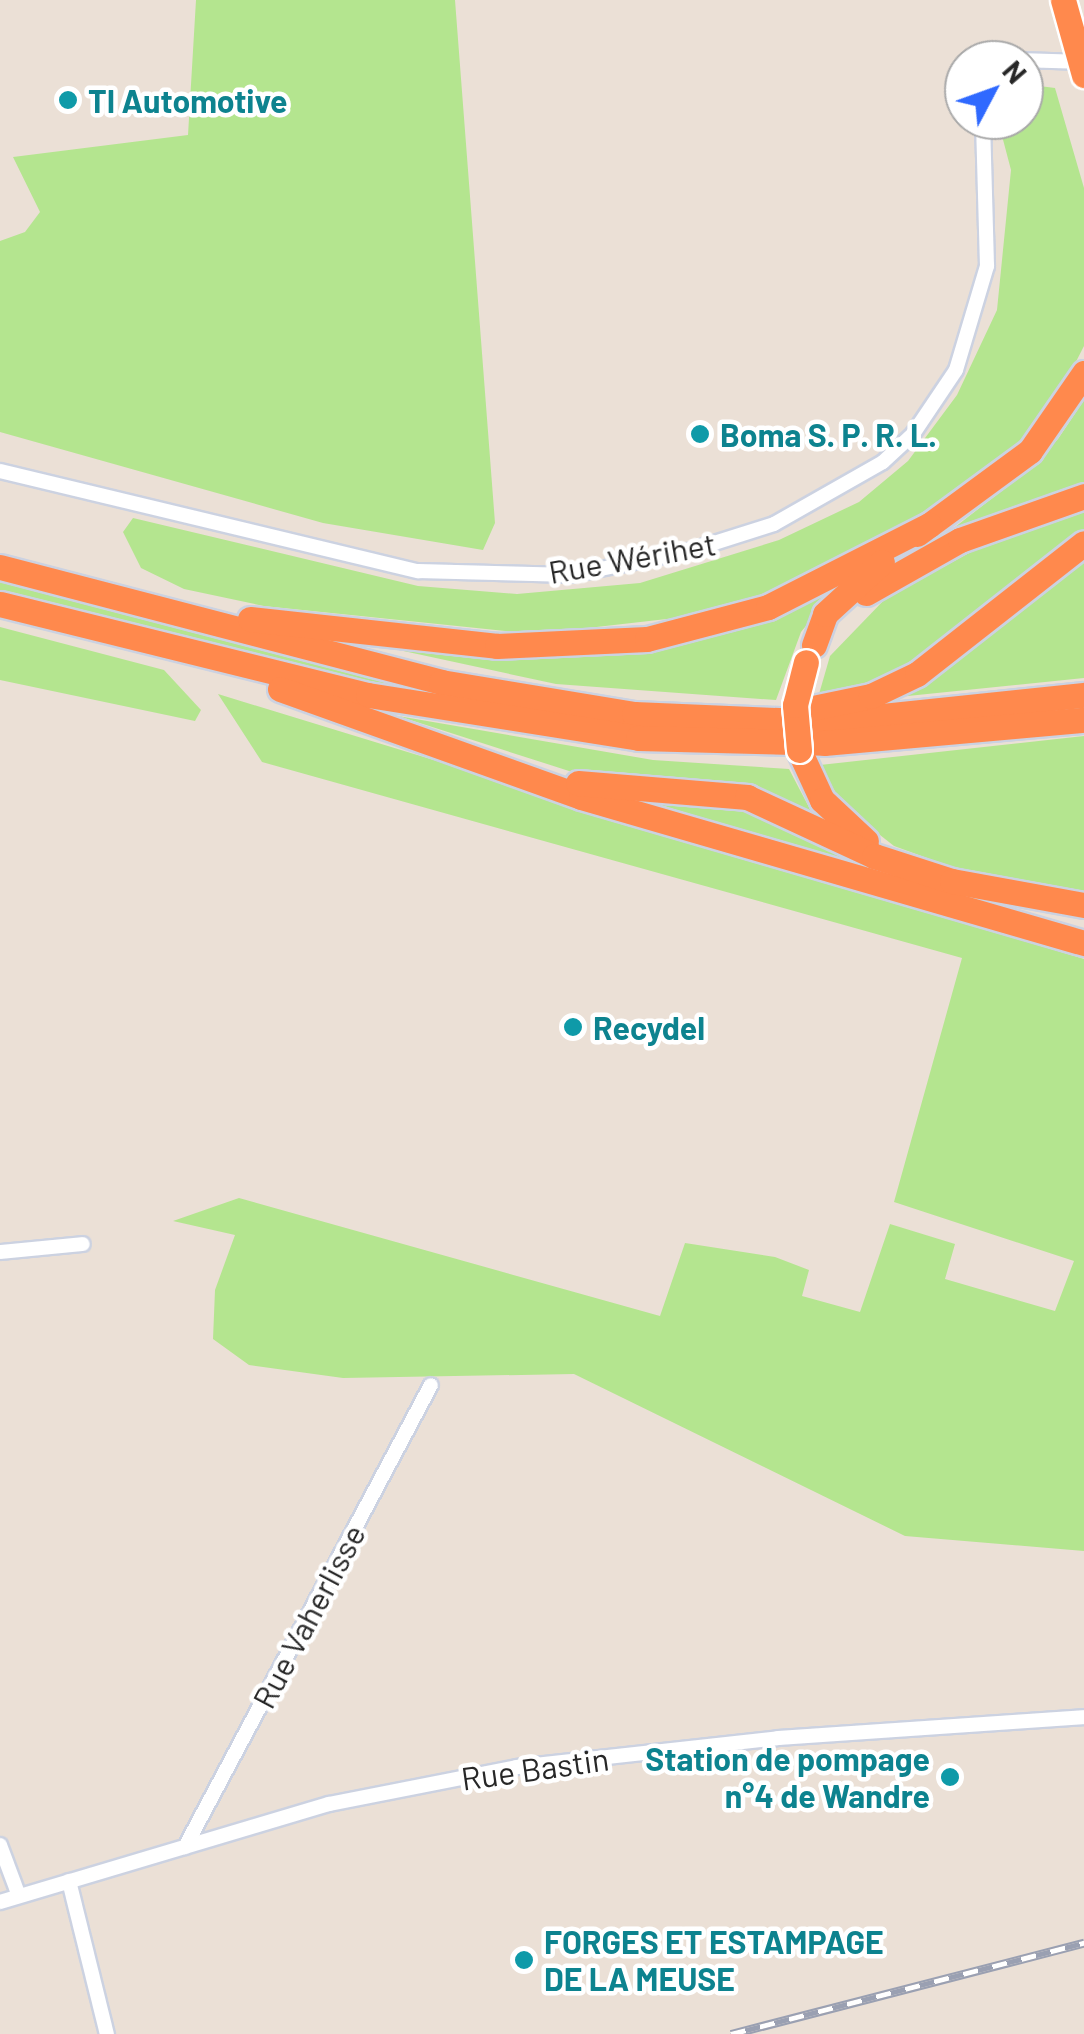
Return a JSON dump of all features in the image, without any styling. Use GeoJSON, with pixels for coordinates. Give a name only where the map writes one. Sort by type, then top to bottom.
{"type":"FeatureCollection","features":[{"type":"Feature","properties":{"kind":"highway"},"geometry":{"type":"LineString","coordinates":[[1063,0],[1084,75]]}},
{"type":"Feature","properties":{"kind":"highway"},"geometry":{"type":"LineString","coordinates":[[933,874],[852,831],[811,782],[794,718],[810,654],[825,614],[929,525],[1030,451],[1084,373]]}},
{"type":"Feature","properties":{"kind":"highway"},"geometry":{"type":"LineString","coordinates":[[810,654],[847,609],[905,568],[981,531],[1084,496]]}},
{"type":"Feature","properties":{"kind":"highway"},"geometry":{"type":"LineString","coordinates":[[171,612],[480,645],[611,644],[738,619],[929,525]]}},
{"type":"Feature","properties":{"kind":"highway"},"geometry":{"type":"LineString","coordinates":[[718,720],[832,706],[900,684],[1084,543]]}},
{"type":"Feature","properties":{"kind":"highway"},"geometry":{"type":"LineString","coordinates":[[0,567],[491,693],[718,720],[840,721],[1084,695]]}},
{"type":"Feature","properties":{"kind":"highway"},"geometry":{"type":"LineString","coordinates":[[0,604],[368,695],[638,738],[824,743],[1084,720]]}},
{"type":"Feature","properties":{"kind":"highway"},"geometry":{"type":"LineString","coordinates":[[199,656],[581,796],[1084,942]]}},
{"type":"Feature","properties":{"kind":"highway"},"geometry":{"type":"LineString","coordinates":[[528,775],[747,797],[874,856],[933,874],[1084,906]]}},
{"type":"Feature","properties":{"kind":"highway"},"geometry":{"type":"LineString","coordinates":[[1050,901],[1084,916]]}},
{"type":"Feature","properties":{"kind":"street"},"geometry":{"type":"LineString","coordinates":[[1044,61],[1084,62]]}},
{"type":"Feature","properties":{"kind":"street","name":"Rue Wérihet"},"geometry":{"type":"LineString","coordinates":[[0,472],[418,571],[570,575],[760,529],[813,507],[883,462],[913,434],[956,370],[987,266],[984,140]]}},
{"type":"Feature","properties":{"kind":"street"},"geometry":{"type":"LineString","coordinates":[[0,1252],[83,1244]]}},
{"type":"Feature","properties":{"kind":"street","name":"Rue Vaherlisse"},"geometry":{"type":"LineString","coordinates":[[185,1847],[431,1385]]}},
{"type":"Feature","properties":{"kind":"street","name":"Rue Bastin"},"geometry":{"type":"LineString","coordinates":[[0,1902],[329,1804],[517,1767],[778,1738],[1084,1717]]}},
{"type":"Feature","properties":{"kind":"street"},"geometry":{"type":"LineString","coordinates":[[0,1844],[19,1896]]}},
{"type":"Feature","properties":{"kind":"street"},"geometry":{"type":"LineString","coordinates":[[69,1882],[107,2034]]}},
{"type":"Feature","properties":{"kind":"green space"},"geometry":{"type":"Polygon","coordinates":[[[196,0],[455,0],[495,523],[483,550],[323,523],[0,432],[0,241],[25,232],[40,212],[13,157],[188,135],[196,0]]]}},
{"type":"Feature","properties":{"kind":"green space"},"geometry":{"type":"Polygon","coordinates":[[[1044,87],[1055,88],[1084,188],[1084,346],[1062,389],[1012,453],[891,535],[779,591],[693,616],[535,634],[264,606],[184,589],[141,568],[123,532],[133,518],[418,586],[517,594],[640,583],[779,540],[859,502],[908,461],[957,395],[997,310],[1011,170],[1003,140],[1044,140],[1044,87]]]}},
{"type":"Feature","properties":{"kind":"green space"},"geometry":{"type":"Polygon","coordinates":[[[1084,400],[1084,490],[933,544],[1021,476],[1058,439],[1084,400]]]}},
{"type":"Feature","properties":{"kind":"green space"},"geometry":{"type":"Polygon","coordinates":[[[1084,512],[1084,533],[943,647],[870,690],[817,701],[830,656],[886,598],[980,547],[1084,512]]]}},
{"type":"Feature","properties":{"kind":"green space"},"geometry":{"type":"Polygon","coordinates":[[[1084,553],[1084,678],[888,698],[1084,553]]]}},
{"type":"Feature","properties":{"kind":"green space"},"geometry":{"type":"Polygon","coordinates":[[[0,579],[426,692],[276,663],[0,590],[0,579]]]}},
{"type":"Feature","properties":{"kind":"green space"},"geometry":{"type":"Polygon","coordinates":[[[835,590],[801,632],[776,700],[556,684],[357,641],[728,629],[835,590]]]}},
{"type":"Feature","properties":{"kind":"green space"},"geometry":{"type":"Polygon","coordinates":[[[0,627],[164,670],[201,710],[195,721],[0,680],[0,627]]]}},
{"type":"Feature","properties":{"kind":"green space"},"geometry":{"type":"Polygon","coordinates":[[[218,694],[1084,959],[1084,1551],[905,1536],[574,1374],[343,1378],[249,1365],[213,1339],[215,1290],[235,1235],[173,1221],[239,1198],[660,1316],[685,1243],[775,1257],[809,1270],[802,1296],[860,1312],[890,1224],[955,1244],[945,1279],[1055,1311],[1074,1261],[894,1202],[962,958],[262,762],[218,694]]]}},
{"type":"Feature","properties":{"kind":"green space"},"geometry":{"type":"Polygon","coordinates":[[[398,716],[653,760],[789,769],[812,813],[569,771],[398,716]]]}},
{"type":"Feature","properties":{"kind":"green space"},"geometry":{"type":"Polygon","coordinates":[[[1084,736],[1084,894],[963,871],[894,846],[843,806],[820,765],[1084,736]]]}},
{"type":"Feature","properties":{"kind":"green space"},"geometry":{"type":"Polygon","coordinates":[[[635,797],[748,807],[898,877],[699,817],[635,797]]]}},
{"type":"Feature","properties":{"kind":"railway"},"geometry":{"type":"LineString","coordinates":[[731,2034],[1084,1943]]}},
{"type":"Feature","properties":{"kind":"place","name":"TI Automotive"},"geometry":{"type":"Point","coordinates":[68,100]}},
{"type":"Feature","properties":{"kind":"place","name":"Boma S. P. R. L."},"geometry":{"type":"Point","coordinates":[700,434]}},
{"type":"Feature","properties":{"kind":"place","name":"Recydel"},"geometry":{"type":"Point","coordinates":[573,1027]}},
{"type":"Feature","properties":{"kind":"place","name":"Station de pompage n°4 de Wandre"},"geometry":{"type":"Point","coordinates":[950,1777]}},
{"type":"Feature","properties":{"kind":"place","name":"FORGES ET ESTAMPAGE DE LA MEUSE"},"geometry":{"type":"Point","coordinates":[524,1960]}}]}
